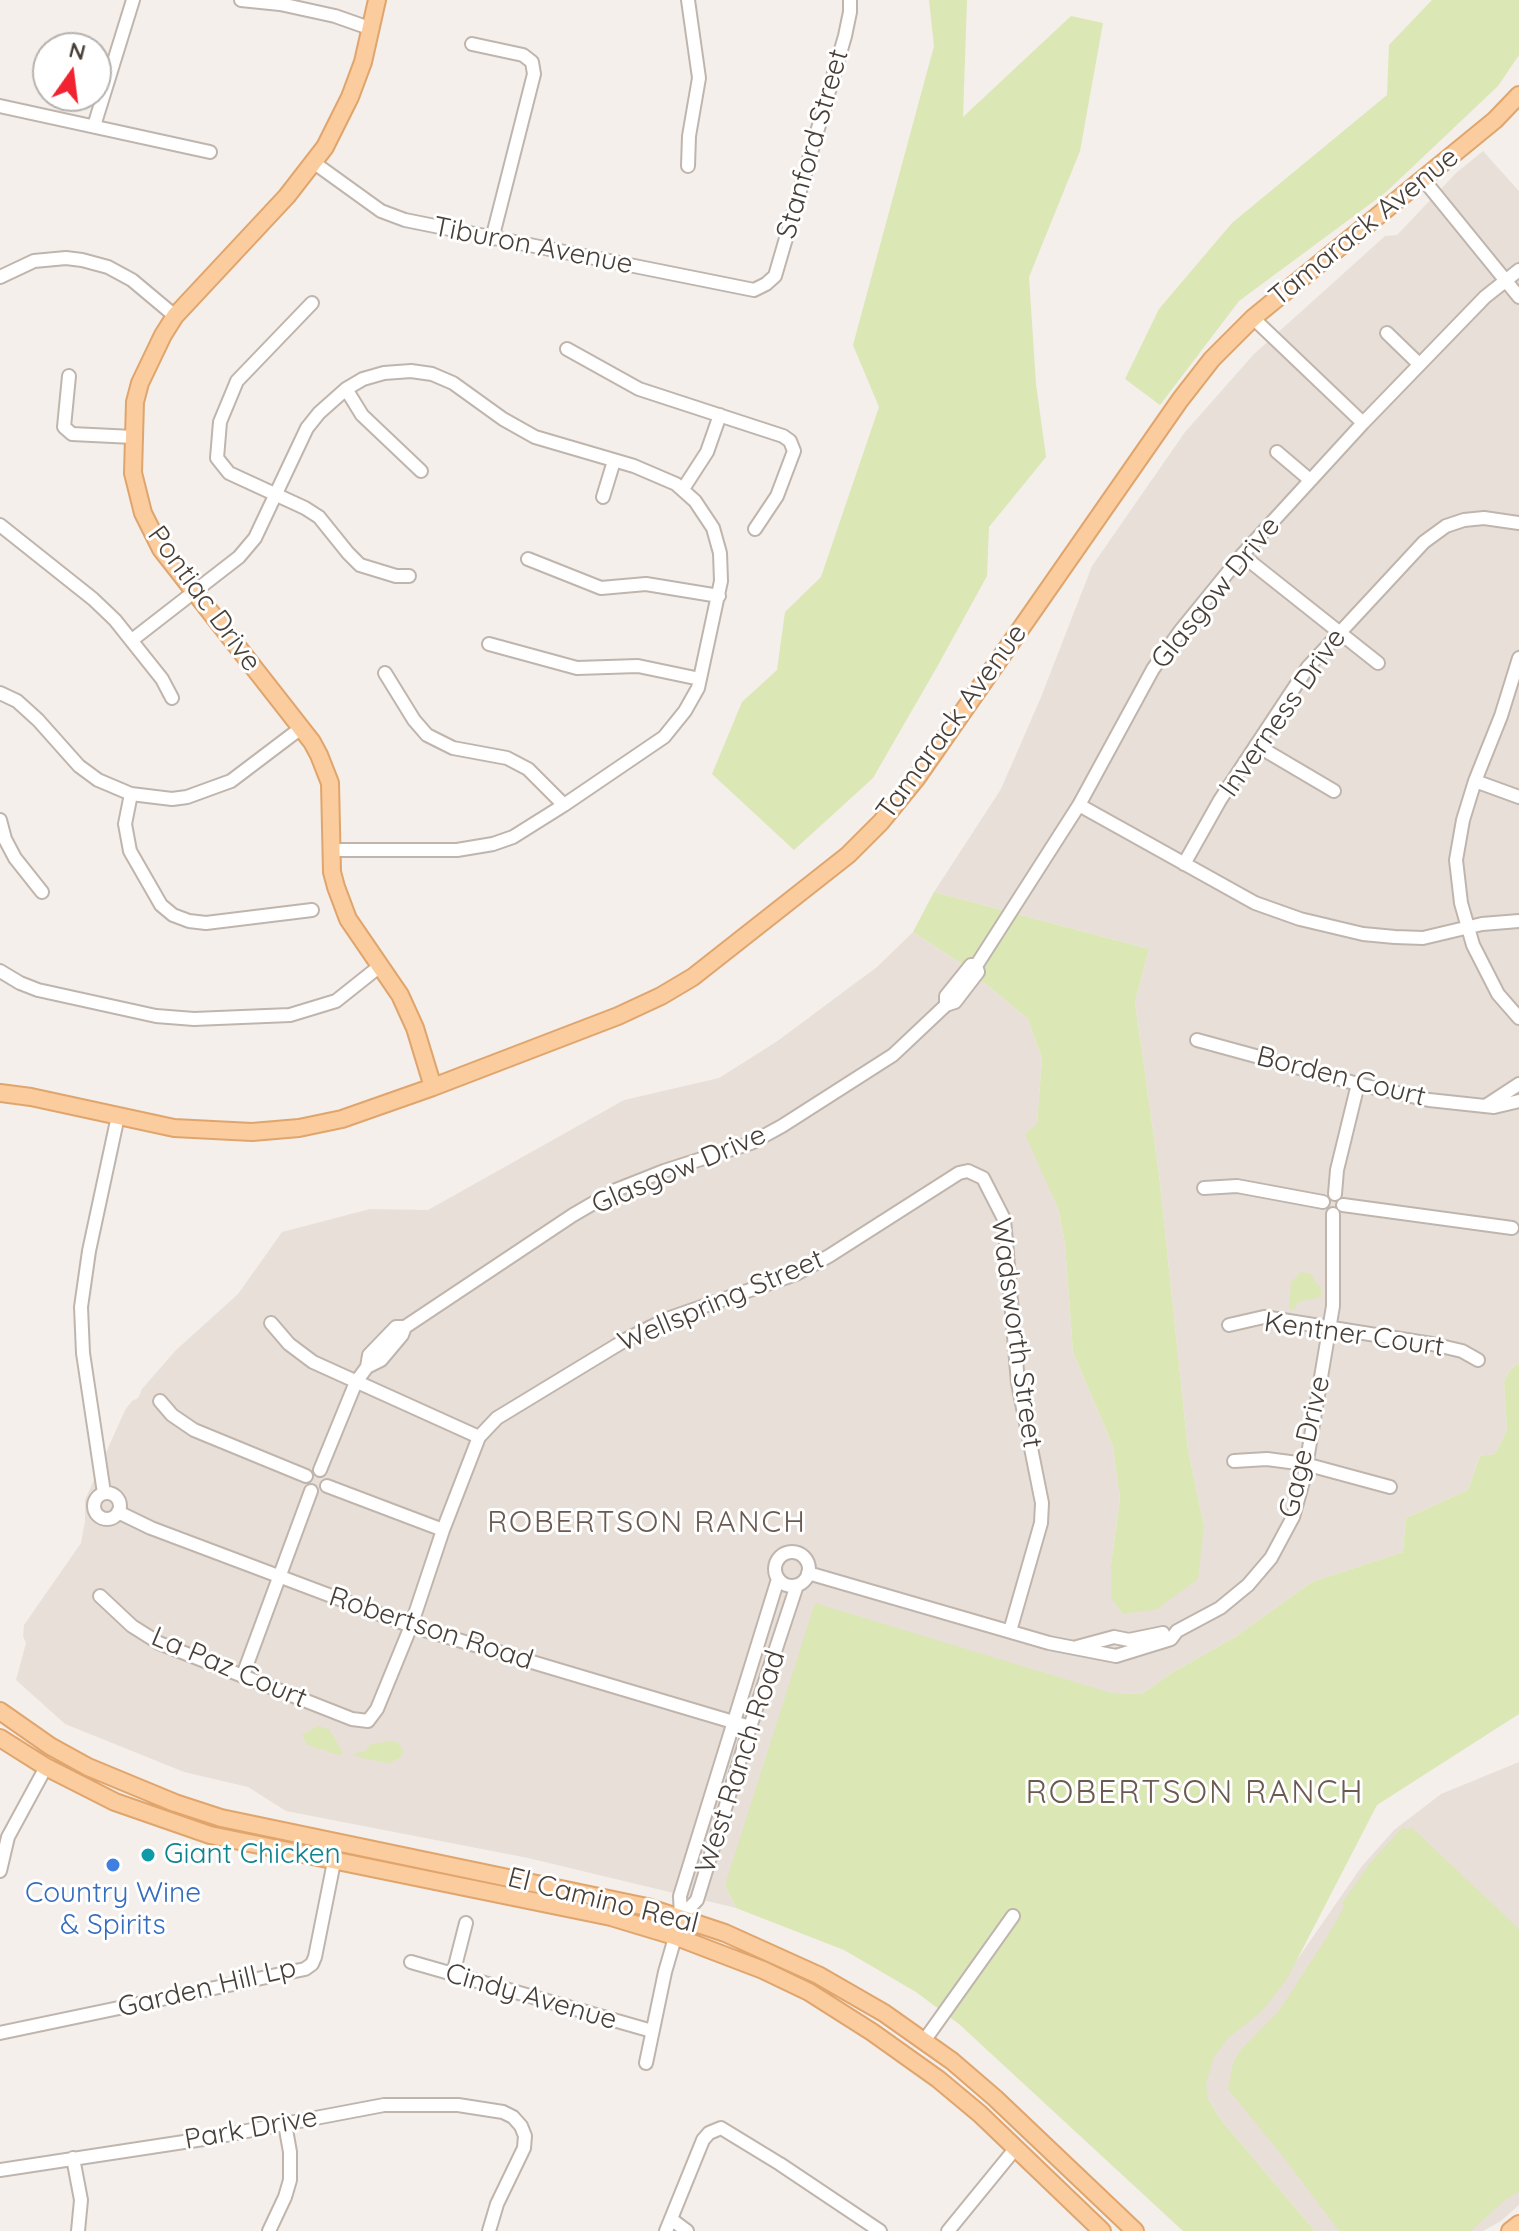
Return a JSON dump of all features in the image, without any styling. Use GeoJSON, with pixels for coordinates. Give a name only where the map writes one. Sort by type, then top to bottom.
{"type":"FeatureCollection","features":[{"type":"Feature","properties":{"kind":"main road","name":"Pontiac Drive"},"geometry":{"type":"LineString","coordinates":[[377,0],[372,29],[350,97],[325,147],[287,196],[175,316],[163,335],[140,383],[135,402],[133,473],[143,513],[161,549],[319,755],[330,783],[336,887],[348,919],[400,995],[415,1028],[433,1087]]}},
{"type":"Feature","properties":{"kind":"main road","name":"Tamarack Avenue"},"geometry":{"type":"LineString","coordinates":[[0,1093],[191,1130],[268,1131],[342,1119],[618,1016],[693,977],[848,855],[916,779],[1180,400],[1212,359],[1253,318],[1495,120],[1519,95]]}},
{"type":"Feature","properties":{"kind":"main road","name":"El Camino Real"},"geometry":{"type":"LineString","coordinates":[[0,1711],[50,1746],[88,1767],[149,1794],[221,1818],[584,1892],[681,1917],[725,1933],[818,1975],[884,2013],[995,2098],[1135,2231]]}},
{"type":"Feature","properties":{"kind":"main road","name":"El Camino Real"},"geometry":{"type":"LineString","coordinates":[[0,1738],[46,1767],[115,1802],[167,1822],[210,1835],[334,1862],[611,1917],[674,1936],[763,1970],[809,1992],[938,2079],[1102,2231]]}},
{"type":"Feature","properties":{"kind":"main road"},"geometry":{"type":"LineString","coordinates":[[1510,2231],[1519,2224]]}},
{"type":"Feature","properties":{"kind":"street"},"geometry":{"type":"LineString","coordinates":[[94,126],[133,0]]}},
{"type":"Feature","properties":{"kind":"street"},"geometry":{"type":"LineString","coordinates":[[241,0],[280,4],[335,16],[372,29]]}},
{"type":"Feature","properties":{"kind":"street"},"geometry":{"type":"LineString","coordinates":[[688,0],[699,78],[689,136],[688,166]]}},
{"type":"Feature","properties":{"kind":"street","name":"Stanford Street"},"geometry":{"type":"LineString","coordinates":[[766,284],[775,276],[845,36],[850,0]]}},
{"type":"Feature","properties":{"kind":"street"},"geometry":{"type":"LineString","coordinates":[[472,44],[523,55],[532,62],[534,74],[492,239]]}},
{"type":"Feature","properties":{"kind":"street"},"geometry":{"type":"LineString","coordinates":[[0,106],[210,152]]}},
{"type":"Feature","properties":{"kind":"street","name":"Tiburon Avenue"},"geometry":{"type":"LineString","coordinates":[[313,162],[381,211],[405,220],[754,290],[766,284]]}},
{"type":"Feature","properties":{"kind":"street"},"geometry":{"type":"LineString","coordinates":[[1423,179],[1519,297]]}},
{"type":"Feature","properties":{"kind":"street"},"geometry":{"type":"LineString","coordinates":[[0,277],[34,261],[82,260],[108,267],[132,280],[175,316]]}},
{"type":"Feature","properties":{"kind":"street","name":"Glasgow Drive"},"geometry":{"type":"LineString","coordinates":[[320,1470],[356,1382],[367,1367],[369,1355],[387,1345],[396,1327],[405,1327],[573,1215],[616,1190],[751,1143],[782,1126],[893,1055],[946,1005],[946,996],[971,965],[976,966],[1079,805],[1153,669],[1181,630],[1242,555],[1363,423],[1485,297],[1519,270]]}},
{"type":"Feature","properties":{"kind":"street"},"geometry":{"type":"LineString","coordinates":[[312,303],[237,381],[220,422],[217,458],[229,473],[319,517],[360,565],[396,576],[409,576]]}},
{"type":"Feature","properties":{"kind":"street"},"geometry":{"type":"LineString","coordinates":[[1253,318],[1363,423]]}},
{"type":"Feature","properties":{"kind":"street"},"geometry":{"type":"LineString","coordinates":[[1387,333],[1419,364]]}},
{"type":"Feature","properties":{"kind":"street"},"geometry":{"type":"LineString","coordinates":[[567,349],[639,389],[783,436],[790,441],[794,451],[777,496],[755,529]]}},
{"type":"Feature","properties":{"kind":"street"},"geometry":{"type":"LineString","coordinates":[[132,640],[239,557],[255,538],[307,428],[346,389],[363,379],[384,373],[411,371],[432,374],[453,383],[503,419],[535,437],[634,466],[683,489],[695,501],[713,528],[720,553],[721,581],[700,679],[685,711],[664,737],[513,837],[493,844],[457,850],[332,850]]}},
{"type":"Feature","properties":{"kind":"street"},"geometry":{"type":"LineString","coordinates":[[69,376],[64,427],[72,434],[133,437]]}},
{"type":"Feature","properties":{"kind":"street"},"geometry":{"type":"LineString","coordinates":[[346,389],[362,415],[421,471]]}},
{"type":"Feature","properties":{"kind":"street"},"geometry":{"type":"LineString","coordinates":[[683,489],[707,452],[720,415]]}},
{"type":"Feature","properties":{"kind":"street"},"geometry":{"type":"LineString","coordinates":[[1277,452],[1310,480]]}},
{"type":"Feature","properties":{"kind":"street"},"geometry":{"type":"LineString","coordinates":[[603,497],[614,461]]}},
{"type":"Feature","properties":{"kind":"street","name":"Inverness Drive"},"geometry":{"type":"LineString","coordinates":[[1184,864],[1256,745],[1308,667],[1338,631],[1424,542],[1446,526],[1464,520],[1484,518],[1519,523]]}},
{"type":"Feature","properties":{"kind":"street"},"geometry":{"type":"LineString","coordinates":[[0,525],[93,599],[132,640],[162,679],[172,698]]}},
{"type":"Feature","properties":{"kind":"street"},"geometry":{"type":"LineString","coordinates":[[1242,555],[1378,663]]}},
{"type":"Feature","properties":{"kind":"street"},"geometry":{"type":"LineString","coordinates":[[528,559],[601,588],[646,584],[719,596]]}},
{"type":"Feature","properties":{"kind":"street"},"geometry":{"type":"LineString","coordinates":[[489,644],[577,668],[638,666],[700,679]]}},
{"type":"Feature","properties":{"kind":"street"},"geometry":{"type":"LineString","coordinates":[[1519,658],[1501,716],[1475,781],[1463,820],[1456,860],[1461,903],[1468,929],[1498,994],[1519,1018]]}},
{"type":"Feature","properties":{"kind":"street"},"geometry":{"type":"LineString","coordinates":[[385,673],[427,735],[453,748],[507,758],[528,769],[564,805]]}},
{"type":"Feature","properties":{"kind":"street"},"geometry":{"type":"LineString","coordinates":[[0,693],[17,701],[79,766],[98,780],[131,794],[172,799],[187,797],[231,781],[301,728]]}},
{"type":"Feature","properties":{"kind":"street"},"geometry":{"type":"LineString","coordinates":[[1256,745],[1334,791]]}},
{"type":"Feature","properties":{"kind":"street"},"geometry":{"type":"LineString","coordinates":[[1475,781],[1519,797]]}},
{"type":"Feature","properties":{"kind":"street"},"geometry":{"type":"LineString","coordinates":[[131,794],[125,824],[130,851],[161,905],[173,915],[206,923],[312,910]]}},
{"type":"Feature","properties":{"kind":"street"},"geometry":{"type":"LineString","coordinates":[[1079,805],[1255,903],[1300,919],[1363,934],[1423,938],[1482,924],[1519,921]]}},
{"type":"Feature","properties":{"kind":"street"},"geometry":{"type":"LineString","coordinates":[[0,820],[15,858],[42,892]]}},
{"type":"Feature","properties":{"kind":"street"},"geometry":{"type":"LineString","coordinates":[[0,971],[38,990],[156,1016],[194,1019],[290,1015],[336,1001],[380,966]]}},
{"type":"Feature","properties":{"kind":"street","name":"Borden Court"},"geometry":{"type":"LineString","coordinates":[[1197,1040],[1429,1100],[1487,1105],[1514,1098],[1519,1084]]}},
{"type":"Feature","properties":{"kind":"street"},"geometry":{"type":"LineString","coordinates":[[1335,1194],[1337,1170],[1358,1084]]}},
{"type":"Feature","properties":{"kind":"street"},"geometry":{"type":"LineString","coordinates":[[104,1493],[83,1353],[81,1307],[89,1251],[118,1116]]}},
{"type":"Feature","properties":{"kind":"street","name":"Wellspring Street"},"geometry":{"type":"LineString","coordinates":[[368,1721],[377,1709],[411,1626],[479,1437],[497,1418],[627,1339],[667,1319],[796,1274],[959,1173],[968,1171],[983,1178]]}},
{"type":"Feature","properties":{"kind":"street","name":"Wadsworth Street"},"geometry":{"type":"LineString","coordinates":[[983,1178],[1004,1219],[1018,1383],[1042,1503],[1041,1523],[1010,1631]]}},
{"type":"Feature","properties":{"kind":"street"},"geometry":{"type":"LineString","coordinates":[[1204,1188],[1237,1186],[1323,1202]]}},
{"type":"Feature","properties":{"kind":"street"},"geometry":{"type":"LineString","coordinates":[[1323,1202],[1326,1196],[1335,1194],[1342,1199],[1338,1210]]}},
{"type":"Feature","properties":{"kind":"street"},"geometry":{"type":"LineString","coordinates":[[1323,1202],[1327,1211],[1512,1228]]}},
{"type":"Feature","properties":{"kind":"street","name":"Gage Drive"},"geometry":{"type":"LineString","coordinates":[[808,1573],[1049,1643],[1077,1647],[1114,1637],[1130,1645],[1177,1631],[1206,1617],[1234,1597],[1275,1553],[1293,1517],[1329,1328],[1338,1210]]}},
{"type":"Feature","properties":{"kind":"street","name":"Kentner Court"},"geometry":{"type":"LineString","coordinates":[[1229,1325],[1264,1317],[1432,1344],[1462,1351],[1478,1360]]}},
{"type":"Feature","properties":{"kind":"street"},"geometry":{"type":"LineString","coordinates":[[271,1323],[289,1344],[313,1362],[479,1437]]}},
{"type":"Feature","properties":{"kind":"street"},"geometry":{"type":"LineString","coordinates":[[160,1401],[172,1415],[194,1430],[306,1476]]}},
{"type":"Feature","properties":{"kind":"street"},"geometry":{"type":"LineString","coordinates":[[1234,1461],[1267,1459],[1305,1464],[1390,1487]]}},
{"type":"Feature","properties":{"kind":"street"},"geometry":{"type":"LineString","coordinates":[[312,1470],[320,1470],[328,1478],[327,1486],[321,1491],[311,1491],[305,1485],[306,1476],[312,1470]]}},
{"type":"Feature","properties":{"kind":"street"},"geometry":{"type":"LineString","coordinates":[[327,1486],[443,1530]]}},
{"type":"Feature","properties":{"kind":"street"},"geometry":{"type":"LineString","coordinates":[[243,1675],[311,1491]]}},
{"type":"Feature","properties":{"kind":"street"},"geometry":{"type":"LineString","coordinates":[[104,1493],[116,1497],[120,1505],[118,1512],[106,1519],[96,1513],[95,1501],[104,1493]]}},
{"type":"Feature","properties":{"kind":"street","name":"Robertson Road"},"geometry":{"type":"LineString","coordinates":[[118,1512],[278,1578],[411,1626],[750,1727]]}},
{"type":"Feature","properties":{"kind":"street"},"geometry":{"type":"LineString","coordinates":[[788,1552],[804,1557],[808,1573],[797,1585],[787,1586],[778,1579],[776,1563],[788,1552]]}},
{"type":"Feature","properties":{"kind":"street","name":"West Ranch Road"},"geometry":{"type":"LineString","coordinates":[[681,1917],[680,1896],[778,1579]]}},
{"type":"Feature","properties":{"kind":"street","name":"West Ranch Road"},"geometry":{"type":"LineString","coordinates":[[681,1917],[697,1901],[797,1585]]}},
{"type":"Feature","properties":{"kind":"street","name":"La Paz Court"},"geometry":{"type":"LineString","coordinates":[[100,1596],[132,1626],[159,1643],[352,1719],[368,1721]]}},
{"type":"Feature","properties":{"kind":"street"},"geometry":{"type":"LineString","coordinates":[[0,1871],[8,1837],[46,1767]]}},
{"type":"Feature","properties":{"kind":"street","name":"Garden Hill Lp"},"geometry":{"type":"LineString","coordinates":[[0,2033],[305,1969],[315,1957],[334,1862]]}},
{"type":"Feature","properties":{"kind":"street"},"geometry":{"type":"LineString","coordinates":[[924,2041],[1013,1916]]}},
{"type":"Feature","properties":{"kind":"street"},"geometry":{"type":"LineString","coordinates":[[646,2063],[681,1917]]}},
{"type":"Feature","properties":{"kind":"street"},"geometry":{"type":"LineString","coordinates":[[453,1974],[466,1923]]}},
{"type":"Feature","properties":{"kind":"street","name":"Cindy Avenue"},"geometry":{"type":"LineString","coordinates":[[411,1962],[652,2031]]}},
{"type":"Feature","properties":{"kind":"street","name":"Park Drive"},"geometry":{"type":"LineString","coordinates":[[0,2170],[210,2138],[384,2105],[431,2104],[503,2112],[521,2126],[525,2136],[524,2148],[497,2204],[489,2231]]}},
{"type":"Feature","properties":{"kind":"street"},"geometry":{"type":"LineString","coordinates":[[269,2231],[290,2180],[290,2152],[285,2124]]}},
{"type":"Feature","properties":{"kind":"street"},"geometry":{"type":"LineString","coordinates":[[687,2231],[669,2225],[703,2140],[709,2133],[721,2128],[880,2231]]}},
{"type":"Feature","properties":{"kind":"street"},"geometry":{"type":"LineString","coordinates":[[948,2231],[1015,2149]]}},
{"type":"Feature","properties":{"kind":"street"},"geometry":{"type":"LineString","coordinates":[[73,2158],[81,2200],[78,2231]]}},
{"type":"Feature","properties":{"kind":"shaded area","name":"ROBERTSON RANCH"},"geometry":{"type":"Polygon","coordinates":[[[1483,151],[1519,191],[1519,1363],[1510,1370],[1504,1382],[1507,1430],[1495,1454],[1480,1456],[1468,1490],[1406,1518],[1403,1552],[1312,1582],[1232,1639],[1173,1672],[1142,1694],[1111,1693],[725,1885],[736,1908],[528,1858],[286,1811],[248,1787],[184,1772],[65,1724],[16,1680],[26,1643],[24,1625],[81,1543],[85,1500],[125,1410],[175,1351],[238,1294],[282,1232],[370,1209],[428,1210],[624,1100],[719,1078],[776,1042],[877,967],[913,932],[962,964],[1028,1019],[1042,1058],[1037,1124],[1047,1181],[1058,1208],[1065,1243],[1073,1352],[1113,1446],[1120,1499],[1111,1564],[1204,1526],[1188,1450],[1159,1174],[1135,1002],[1149,949],[934,892],[1001,789],[1092,566],[1185,432],[1254,354],[1385,236],[1397,235],[1456,173],[1483,151]]]}},
{"type":"Feature","properties":{"kind":"shaded area"},"geometry":{"type":"Polygon","coordinates":[[[1519,1762],[1519,2205],[1501,2221],[1483,2231],[1315,2231],[1221,2120],[1208,2099],[1204,2083],[1212,2054],[1283,1980],[1362,1866],[1394,1830],[1441,1794],[1519,1762]]]}},
{"type":"Feature","properties":{"kind":"green space"},"geometry":{"type":"Polygon","coordinates":[[[929,0],[967,0],[963,117],[1071,16],[1103,23],[1080,151],[1029,277],[1036,384],[1046,457],[989,527],[987,576],[873,778],[794,850],[712,774],[742,702],[777,670],[785,612],[821,577],[879,407],[853,345],[934,46],[929,0]]]}},
{"type":"Feature","properties":{"kind":"green space"},"geometry":{"type":"Polygon","coordinates":[[[1432,0],[1519,0],[1519,55],[1498,86],[1385,193],[1239,301],[1160,405],[1125,379],[1159,309],[1232,223],[1387,95],[1389,45],[1432,0]]]}},
{"type":"Feature","properties":{"kind":"green space"},"geometry":{"type":"Polygon","coordinates":[[[934,892],[1149,949],[1135,1002],[1159,1174],[1188,1450],[1204,1526],[1198,1579],[1157,1609],[1123,1614],[1111,1598],[1111,1564],[1120,1499],[1113,1446],[1073,1352],[1065,1243],[1058,1208],[1025,1134],[1037,1124],[1042,1058],[1028,1019],[962,964],[913,932],[934,892]]]}},
{"type":"Feature","properties":{"kind":"green space"},"geometry":{"type":"Polygon","coordinates":[[[1301,1272],[1312,1274],[1321,1287],[1321,1297],[1297,1302],[1296,1310],[1289,1309],[1291,1282],[1301,1272]]]}},
{"type":"Feature","properties":{"kind":"green space"},"geometry":{"type":"Polygon","coordinates":[[[1519,1363],[1519,1714],[1377,1805],[1287,1979],[1261,2012],[1229,2037],[1214,2057],[1206,2084],[1208,2099],[1221,2120],[1315,2231],[1183,2231],[959,2024],[916,1992],[844,1950],[736,1908],[725,1885],[815,1603],[1111,1693],[1142,1694],[1173,1672],[1232,1639],[1312,1582],[1403,1552],[1406,1518],[1468,1490],[1480,1456],[1495,1454],[1507,1430],[1504,1382],[1510,1370],[1519,1363]]]}},
{"type":"Feature","properties":{"kind":"green space"},"geometry":{"type":"Polygon","coordinates":[[[318,1726],[329,1729],[343,1753],[339,1755],[308,1746],[302,1735],[318,1726]]]}},
{"type":"Feature","properties":{"kind":"green space"},"geometry":{"type":"Polygon","coordinates":[[[399,1743],[404,1752],[389,1763],[352,1754],[365,1751],[371,1744],[399,1743]]]}},
{"type":"Feature","properties":{"kind":"green space"},"geometry":{"type":"Polygon","coordinates":[[[1403,1827],[1407,1830],[1411,1827],[1519,1929],[1519,2192],[1506,2199],[1471,2231],[1339,2231],[1228,2089],[1233,2063],[1240,2051],[1279,2011],[1327,1937],[1344,1907],[1342,1903],[1371,1862],[1403,1827]]]}},
{"type":"Feature","properties":{"kind":"place","name":"Giant Chicken"},"geometry":{"type":"Point","coordinates":[148,1855]}},
{"type":"Feature","properties":{"kind":"place","name":"Country Wine & Spirits"},"geometry":{"type":"Point","coordinates":[113,1865]}},
{"type":"Feature","properties":{"kind":"district","name":"ROBERTSON RANCH"},"geometry":{"type":"Point","coordinates":[647,1523]}},
{"type":"Feature","properties":{"kind":"district","name":"ROBERTSON RANCH"},"geometry":{"type":"Point","coordinates":[1195,1793]}}]}
